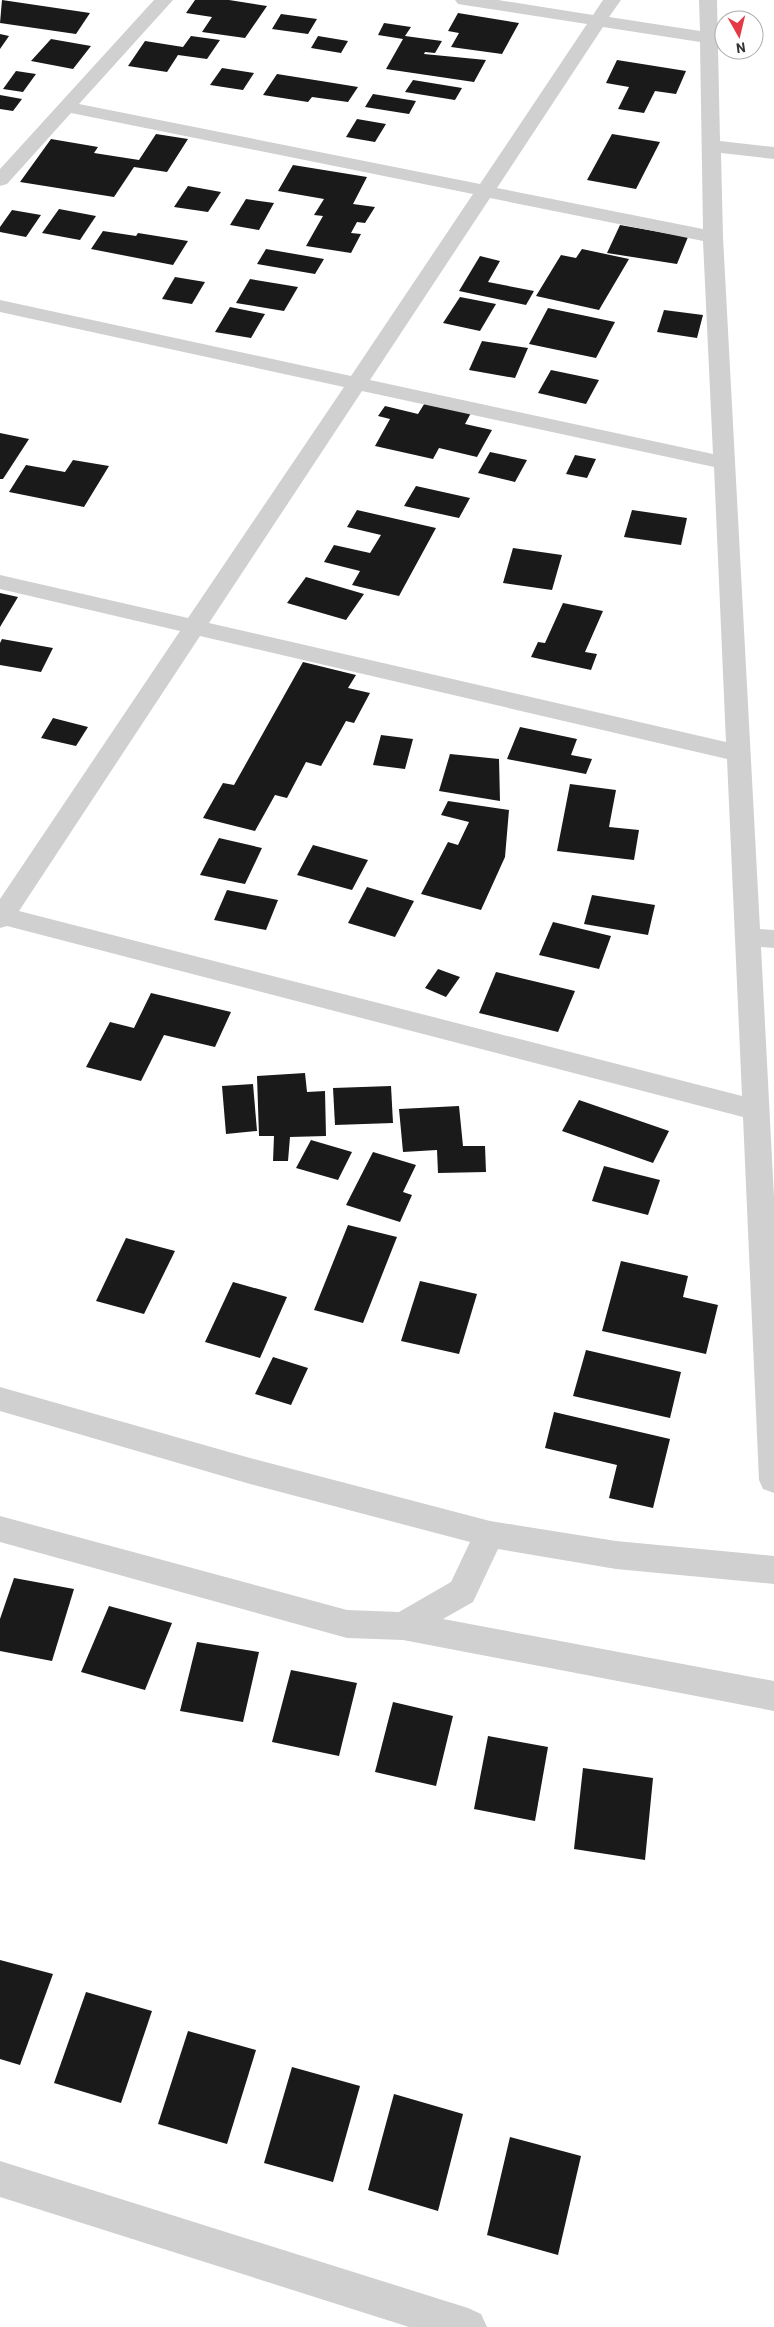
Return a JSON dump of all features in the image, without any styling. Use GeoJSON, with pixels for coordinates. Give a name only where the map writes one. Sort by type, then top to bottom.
{"type":"FeatureCollection","features":[{"type":"Feature","properties":{"kind":"street"},"geometry":{"type":"LineString","coordinates":[[0,180],[164,0]]}},
{"type":"Feature","properties":{"kind":"street"},"geometry":{"type":"LineString","coordinates":[[464,0],[709,38]]}},
{"type":"Feature","properties":{"kind":"street"},"geometry":{"type":"LineString","coordinates":[[612,0],[1,917],[756,1110]]}},
{"type":"Feature","properties":{"kind":"street"},"geometry":{"type":"LineString","coordinates":[[708,0],[713,237],[774,1480]]}},
{"type":"Feature","properties":{"kind":"street"},"geometry":{"type":"LineString","coordinates":[[67,107],[713,237]]}},
{"type":"Feature","properties":{"kind":"street"},"geometry":{"type":"LineString","coordinates":[[711,146],[774,153]]}},
{"type":"Feature","properties":{"kind":"street"},"geometry":{"type":"LineString","coordinates":[[0,306],[724,463]]}},
{"type":"Feature","properties":{"kind":"street"},"geometry":{"type":"LineString","coordinates":[[0,582],[738,753]]}},
{"type":"Feature","properties":{"kind":"street"},"geometry":{"type":"LineString","coordinates":[[747,937],[774,939]]}},
{"type":"Feature","properties":{"kind":"street"},"geometry":{"type":"LineString","coordinates":[[0,1399],[250,1471],[490,1534],[616,1555],[774,1570]]}},
{"type":"Feature","properties":{"kind":"street"},"geometry":{"type":"LineString","coordinates":[[0,1529],[347,1624],[402,1626],[774,1696]]}},
{"type":"Feature","properties":{"kind":"street"},"geometry":{"type":"LineString","coordinates":[[402,1626],[462,1592],[490,1534]]}},
{"type":"Feature","properties":{"kind":"street"},"geometry":{"type":"LineString","coordinates":[[0,2179],[468,2327]]}},
{"type":"Feature","properties":{"kind":"building"},"geometry":{"type":"Polygon","coordinates":[[[2,0],[90,13],[76,34],[0,23],[2,0]]]}},
{"type":"Feature","properties":{"kind":"building"},"geometry":{"type":"Polygon","coordinates":[[[195,0],[229,0],[267,6],[245,38],[202,32],[212,17],[186,13],[195,0]]]}},
{"type":"Feature","properties":{"kind":"building"},"geometry":{"type":"Polygon","coordinates":[[[458,13],[519,23],[502,54],[451,47],[459,33],[448,31],[458,13]]]}},
{"type":"Feature","properties":{"kind":"building"},"geometry":{"type":"Polygon","coordinates":[[[281,14],[317,19],[308,34],[272,29],[281,14]]]}},
{"type":"Feature","properties":{"kind":"building"},"geometry":{"type":"Polygon","coordinates":[[[384,23],[411,27],[405,36],[442,41],[435,53],[425,52],[424,54],[486,60],[474,82],[386,69],[403,39],[378,35],[384,23]]]}},
{"type":"Feature","properties":{"kind":"building"},"geometry":{"type":"Polygon","coordinates":[[[0,34],[9,36],[0,49],[0,34]]]}},
{"type":"Feature","properties":{"kind":"building"},"geometry":{"type":"Polygon","coordinates":[[[191,36],[220,40],[207,59],[178,55],[167,72],[128,66],[145,41],[183,47],[191,36]]]}},
{"type":"Feature","properties":{"kind":"building"},"geometry":{"type":"Polygon","coordinates":[[[318,36],[348,41],[341,53],[311,48],[318,36]]]}},
{"type":"Feature","properties":{"kind":"building"},"geometry":{"type":"Polygon","coordinates":[[[51,39],[91,46],[73,69],[31,61],[51,39]]]}},
{"type":"Feature","properties":{"kind":"building"},"geometry":{"type":"Polygon","coordinates":[[[617,60],[686,71],[676,94],[655,91],[644,113],[618,109],[629,87],[606,83],[617,60]]]}},
{"type":"Feature","properties":{"kind":"building"},"geometry":{"type":"Polygon","coordinates":[[[222,68],[254,73],[243,90],[210,85],[222,68]]]}},
{"type":"Feature","properties":{"kind":"building"},"geometry":{"type":"Polygon","coordinates":[[[16,71],[36,74],[23,92],[3,89],[16,71]]]}},
{"type":"Feature","properties":{"kind":"building"},"geometry":{"type":"Polygon","coordinates":[[[277,74],[358,87],[348,102],[312,97],[308,102],[263,95],[277,74]]]}},
{"type":"Feature","properties":{"kind":"building"},"geometry":{"type":"Polygon","coordinates":[[[413,80],[462,88],[455,100],[405,92],[413,80]]]}},
{"type":"Feature","properties":{"kind":"building"},"geometry":{"type":"Polygon","coordinates":[[[373,94],[416,101],[409,114],[365,107],[373,94]]]}},
{"type":"Feature","properties":{"kind":"building"},"geometry":{"type":"Polygon","coordinates":[[[0,95],[22,99],[13,111],[0,109],[0,95]]]}},
{"type":"Feature","properties":{"kind":"building"},"geometry":{"type":"Polygon","coordinates":[[[357,119],[386,124],[375,142],[346,137],[357,119]]]}},
{"type":"Feature","properties":{"kind":"building"},"geometry":{"type":"Polygon","coordinates":[[[156,134],[188,139],[167,172],[134,167],[114,197],[20,182],[51,139],[98,147],[94,153],[139,160],[156,134]]]}},
{"type":"Feature","properties":{"kind":"building"},"geometry":{"type":"Polygon","coordinates":[[[612,134],[660,142],[636,189],[587,180],[612,134]]]}},
{"type":"Feature","properties":{"kind":"building"},"geometry":{"type":"Polygon","coordinates":[[[293,165],[367,177],[353,204],[375,207],[365,223],[357,222],[351,233],[361,234],[351,253],[306,246],[323,216],[314,215],[324,199],[278,191],[293,165]]]}},
{"type":"Feature","properties":{"kind":"building"},"geometry":{"type":"Polygon","coordinates":[[[188,186],[221,192],[208,212],[174,207],[188,186]]]}},
{"type":"Feature","properties":{"kind":"building"},"geometry":{"type":"Polygon","coordinates":[[[246,199],[274,203],[259,230],[230,225],[246,199]]]}},
{"type":"Feature","properties":{"kind":"building"},"geometry":{"type":"Polygon","coordinates":[[[59,209],[96,216],[80,240],[42,233],[59,209]]]}},
{"type":"Feature","properties":{"kind":"building"},"geometry":{"type":"Polygon","coordinates":[[[12,210],[41,215],[26,237],[0,232],[0,227],[12,210]]]}},
{"type":"Feature","properties":{"kind":"building"},"geometry":{"type":"Polygon","coordinates":[[[620,225],[688,237],[677,264],[607,253],[620,225]]]}},
{"type":"Feature","properties":{"kind":"building"},"geometry":{"type":"Polygon","coordinates":[[[103,231],[136,236],[138,233],[188,241],[173,265],[91,249],[103,231]]]}},
{"type":"Feature","properties":{"kind":"building"},"geometry":{"type":"Polygon","coordinates":[[[266,249],[324,259],[315,274],[257,264],[266,249]]]}},
{"type":"Feature","properties":{"kind":"building"},"geometry":{"type":"Polygon","coordinates":[[[582,249],[629,259],[599,310],[536,296],[561,255],[576,258],[582,249]]]}},
{"type":"Feature","properties":{"kind":"building"},"geometry":{"type":"Polygon","coordinates":[[[480,256],[500,261],[488,282],[534,291],[526,305],[459,291],[480,256]]]}},
{"type":"Feature","properties":{"kind":"building"},"geometry":{"type":"Polygon","coordinates":[[[175,277],[205,282],[192,304],[162,299],[175,277]]]}},
{"type":"Feature","properties":{"kind":"building"},"geometry":{"type":"Polygon","coordinates":[[[250,279],[298,287],[284,311],[236,303],[250,279]]]}},
{"type":"Feature","properties":{"kind":"building"},"geometry":{"type":"Polygon","coordinates":[[[460,297],[496,304],[480,331],[443,323],[460,297]]]}},
{"type":"Feature","properties":{"kind":"building"},"geometry":{"type":"Polygon","coordinates":[[[230,307],[265,314],[251,338],[215,332],[230,307]]]}},
{"type":"Feature","properties":{"kind":"building"},"geometry":{"type":"Polygon","coordinates":[[[548,308],[615,322],[596,358],[529,344],[548,308]]]}},
{"type":"Feature","properties":{"kind":"building"},"geometry":{"type":"Polygon","coordinates":[[[664,310],[703,315],[697,338],[657,332],[664,310]]]}},
{"type":"Feature","properties":{"kind":"building"},"geometry":{"type":"Polygon","coordinates":[[[482,341],[528,348],[515,378],[469,370],[482,341]]]}},
{"type":"Feature","properties":{"kind":"building"},"geometry":{"type":"Polygon","coordinates":[[[551,370],[599,380],[586,404],[538,393],[551,370]]]}},
{"type":"Feature","properties":{"kind":"building"},"geometry":{"type":"Polygon","coordinates":[[[426,401],[472,411],[465,424],[492,430],[477,457],[439,448],[433,459],[375,446],[390,419],[378,416],[385,406],[418,414],[426,401]]]}},
{"type":"Feature","properties":{"kind":"building"},"geometry":{"type":"Polygon","coordinates":[[[0,433],[29,439],[3,479],[0,479],[0,433]]]}},
{"type":"Feature","properties":{"kind":"building"},"geometry":{"type":"Polygon","coordinates":[[[490,452],[527,460],[515,482],[478,473],[490,452]]]}},
{"type":"Feature","properties":{"kind":"building"},"geometry":{"type":"Polygon","coordinates":[[[575,455],[596,459],[587,478],[566,474],[575,455]]]}},
{"type":"Feature","properties":{"kind":"building"},"geometry":{"type":"Polygon","coordinates":[[[73,460],[109,466],[84,507],[9,492],[26,465],[65,472],[73,460]]]}},
{"type":"Feature","properties":{"kind":"building"},"geometry":{"type":"Polygon","coordinates":[[[416,486],[470,498],[459,518],[404,506],[416,486]]]}},
{"type":"Feature","properties":{"kind":"building"},"geometry":{"type":"Polygon","coordinates":[[[357,510],[436,528],[399,596],[352,585],[360,571],[324,562],[334,545],[370,553],[381,535],[347,527],[357,510]]]}},
{"type":"Feature","properties":{"kind":"building"},"geometry":{"type":"Polygon","coordinates":[[[632,510],[687,518],[681,545],[624,537],[632,510]]]}},
{"type":"Feature","properties":{"kind":"building"},"geometry":{"type":"Polygon","coordinates":[[[513,548],[562,555],[552,590],[503,583],[513,548]]]}},
{"type":"Feature","properties":{"kind":"building"},"geometry":{"type":"Polygon","coordinates":[[[306,577],[364,594],[346,620],[287,603],[306,577]]]}},
{"type":"Feature","properties":{"kind":"building"},"geometry":{"type":"Polygon","coordinates":[[[0,593],[18,597],[0,627],[0,593]]]}},
{"type":"Feature","properties":{"kind":"building"},"geometry":{"type":"Polygon","coordinates":[[[563,603],[603,611],[585,652],[597,654],[591,670],[531,657],[538,642],[545,643],[563,603]]]}},
{"type":"Feature","properties":{"kind":"building"},"geometry":{"type":"Polygon","coordinates":[[[2,639],[53,648],[41,672],[0,665],[0,643],[2,639]]]}},
{"type":"Feature","properties":{"kind":"building"},"geometry":{"type":"Polygon","coordinates":[[[303,662],[356,675],[348,688],[370,693],[354,723],[346,721],[321,766],[306,762],[287,798],[275,795],[255,831],[203,818],[223,783],[234,785],[303,662]]]}},
{"type":"Feature","properties":{"kind":"building"},"geometry":{"type":"Polygon","coordinates":[[[53,718],[88,727],[76,746],[41,738],[53,718]]]}},
{"type":"Feature","properties":{"kind":"building"},"geometry":{"type":"Polygon","coordinates":[[[520,727],[577,739],[571,755],[592,759],[586,774],[507,759],[520,727]]]}},
{"type":"Feature","properties":{"kind":"building"},"geometry":{"type":"Polygon","coordinates":[[[381,735],[413,739],[405,769],[373,765],[381,735]]]}},
{"type":"Feature","properties":{"kind":"building"},"geometry":{"type":"Polygon","coordinates":[[[450,754],[499,759],[500,801],[439,791],[450,754]]]}},
{"type":"Feature","properties":{"kind":"building"},"geometry":{"type":"Polygon","coordinates":[[[570,784],[616,790],[609,827],[639,830],[634,860],[557,851],[570,784]]]}},
{"type":"Feature","properties":{"kind":"building"},"geometry":{"type":"Polygon","coordinates":[[[448,801],[509,810],[505,857],[481,910],[421,894],[448,842],[458,845],[469,822],[441,815],[448,801]]]}},
{"type":"Feature","properties":{"kind":"building"},"geometry":{"type":"Polygon","coordinates":[[[219,838],[262,848],[245,884],[200,875],[219,838]]]}},
{"type":"Feature","properties":{"kind":"building"},"geometry":{"type":"Polygon","coordinates":[[[313,845],[368,860],[352,890],[297,875],[313,845]]]}},
{"type":"Feature","properties":{"kind":"building"},"geometry":{"type":"Polygon","coordinates":[[[367,887],[414,901],[395,937],[348,923],[367,887]]]}},
{"type":"Feature","properties":{"kind":"building"},"geometry":{"type":"Polygon","coordinates":[[[227,890],[278,900],[266,930],[214,920],[227,890]]]}},
{"type":"Feature","properties":{"kind":"building"},"geometry":{"type":"Polygon","coordinates":[[[592,895],[655,905],[648,935],[584,924],[592,895]]]}},
{"type":"Feature","properties":{"kind":"building"},"geometry":{"type":"Polygon","coordinates":[[[553,922],[611,936],[599,969],[539,955],[553,922]]]}},
{"type":"Feature","properties":{"kind":"building"},"geometry":{"type":"Polygon","coordinates":[[[438,969],[460,977],[446,997],[425,988],[438,969]]]}},
{"type":"Feature","properties":{"kind":"building"},"geometry":{"type":"Polygon","coordinates":[[[496,972],[575,991],[558,1032],[479,1013],[496,972]]]}},
{"type":"Feature","properties":{"kind":"building"},"geometry":{"type":"Polygon","coordinates":[[[151,993],[231,1012],[215,1047],[164,1035],[141,1081],[86,1067],[110,1022],[134,1028],[151,993]]]}},
{"type":"Feature","properties":{"kind":"building"},"geometry":{"type":"Polygon","coordinates":[[[305,1073],[307,1092],[325,1091],[326,1136],[290,1137],[288,1161],[273,1161],[274,1136],[259,1136],[257,1076],[305,1073]]]}},
{"type":"Feature","properties":{"kind":"building"},"geometry":{"type":"Polygon","coordinates":[[[253,1084],[257,1131],[226,1134],[222,1086],[253,1084]]]}},
{"type":"Feature","properties":{"kind":"building"},"geometry":{"type":"Polygon","coordinates":[[[391,1086],[393,1123],[335,1125],[333,1088],[391,1086]]]}},
{"type":"Feature","properties":{"kind":"building"},"geometry":{"type":"Polygon","coordinates":[[[579,1100],[669,1131],[653,1163],[562,1131],[579,1100]]]}},
{"type":"Feature","properties":{"kind":"building"},"geometry":{"type":"Polygon","coordinates":[[[459,1106],[463,1146],[485,1146],[486,1172],[438,1173],[437,1150],[403,1152],[399,1109],[459,1106]]]}},
{"type":"Feature","properties":{"kind":"building"},"geometry":{"type":"Polygon","coordinates":[[[311,1140],[352,1152],[338,1180],[296,1168],[311,1140]]]}},
{"type":"Feature","properties":{"kind":"building"},"geometry":{"type":"Polygon","coordinates":[[[373,1152],[416,1165],[403,1192],[412,1195],[400,1222],[346,1205],[373,1152]]]}},
{"type":"Feature","properties":{"kind":"building"},"geometry":{"type":"Polygon","coordinates":[[[604,1166],[660,1180],[648,1215],[592,1201],[604,1166]]]}},
{"type":"Feature","properties":{"kind":"building"},"geometry":{"type":"Polygon","coordinates":[[[348,1225],[397,1237],[363,1323],[314,1310],[348,1225]]]}},
{"type":"Feature","properties":{"kind":"building"},"geometry":{"type":"Polygon","coordinates":[[[126,1238],[175,1251],[144,1314],[96,1301],[126,1238]]]}},
{"type":"Feature","properties":{"kind":"building"},"geometry":{"type":"Polygon","coordinates":[[[621,1261],[688,1276],[683,1297],[718,1305],[706,1354],[602,1331],[621,1261]]]}},
{"type":"Feature","properties":{"kind":"building"},"geometry":{"type":"Polygon","coordinates":[[[420,1281],[477,1294],[459,1354],[401,1341],[420,1281]]]}},
{"type":"Feature","properties":{"kind":"building"},"geometry":{"type":"Polygon","coordinates":[[[233,1282],[287,1297],[260,1358],[205,1342],[233,1282]]]}},
{"type":"Feature","properties":{"kind":"building"},"geometry":{"type":"Polygon","coordinates":[[[586,1350],[681,1372],[670,1418],[573,1396],[586,1350]]]}},
{"type":"Feature","properties":{"kind":"building"},"geometry":{"type":"Polygon","coordinates":[[[273,1357],[308,1368],[291,1405],[255,1394],[273,1357]]]}},
{"type":"Feature","properties":{"kind":"building"},"geometry":{"type":"Polygon","coordinates":[[[554,1412],[670,1439],[653,1508],[609,1498],[617,1465],[545,1448],[554,1412]]]}},
{"type":"Feature","properties":{"kind":"building"},"geometry":{"type":"Polygon","coordinates":[[[14,1578],[74,1589],[52,1661],[0,1651],[0,1619],[14,1578]]]}},
{"type":"Feature","properties":{"kind":"building"},"geometry":{"type":"Polygon","coordinates":[[[109,1606],[172,1623],[145,1690],[81,1672],[109,1606]]]}},
{"type":"Feature","properties":{"kind":"building"},"geometry":{"type":"Polygon","coordinates":[[[197,1642],[259,1652],[243,1722],[180,1711],[197,1642]]]}},
{"type":"Feature","properties":{"kind":"building"},"geometry":{"type":"Polygon","coordinates":[[[291,1670],[357,1683],[339,1756],[272,1742],[291,1670]]]}},
{"type":"Feature","properties":{"kind":"building"},"geometry":{"type":"Polygon","coordinates":[[[393,1702],[453,1716],[436,1786],[375,1772],[393,1702]]]}},
{"type":"Feature","properties":{"kind":"building"},"geometry":{"type":"Polygon","coordinates":[[[488,1736],[548,1747],[535,1821],[474,1809],[488,1736]]]}},
{"type":"Feature","properties":{"kind":"building"},"geometry":{"type":"Polygon","coordinates":[[[583,1768],[653,1778],[645,1860],[574,1849],[583,1768]]]}},
{"type":"Feature","properties":{"kind":"building"},"geometry":{"type":"Polygon","coordinates":[[[0,1960],[53,1974],[20,2065],[0,2059],[0,1960]]]}},
{"type":"Feature","properties":{"kind":"building"},"geometry":{"type":"Polygon","coordinates":[[[86,1992],[152,2011],[121,2103],[54,2083],[86,1992]]]}},
{"type":"Feature","properties":{"kind":"building"},"geometry":{"type":"Polygon","coordinates":[[[188,2031],[256,2050],[227,2144],[158,2124],[188,2031]]]}},
{"type":"Feature","properties":{"kind":"building"},"geometry":{"type":"Polygon","coordinates":[[[292,2067],[360,2086],[333,2182],[264,2163],[292,2067]]]}},
{"type":"Feature","properties":{"kind":"building"},"geometry":{"type":"Polygon","coordinates":[[[394,2094],[463,2114],[438,2211],[368,2190],[394,2094]]]}},
{"type":"Feature","properties":{"kind":"building"},"geometry":{"type":"Polygon","coordinates":[[[510,2137],[581,2156],[558,2255],[487,2235],[510,2137]]]}}]}
